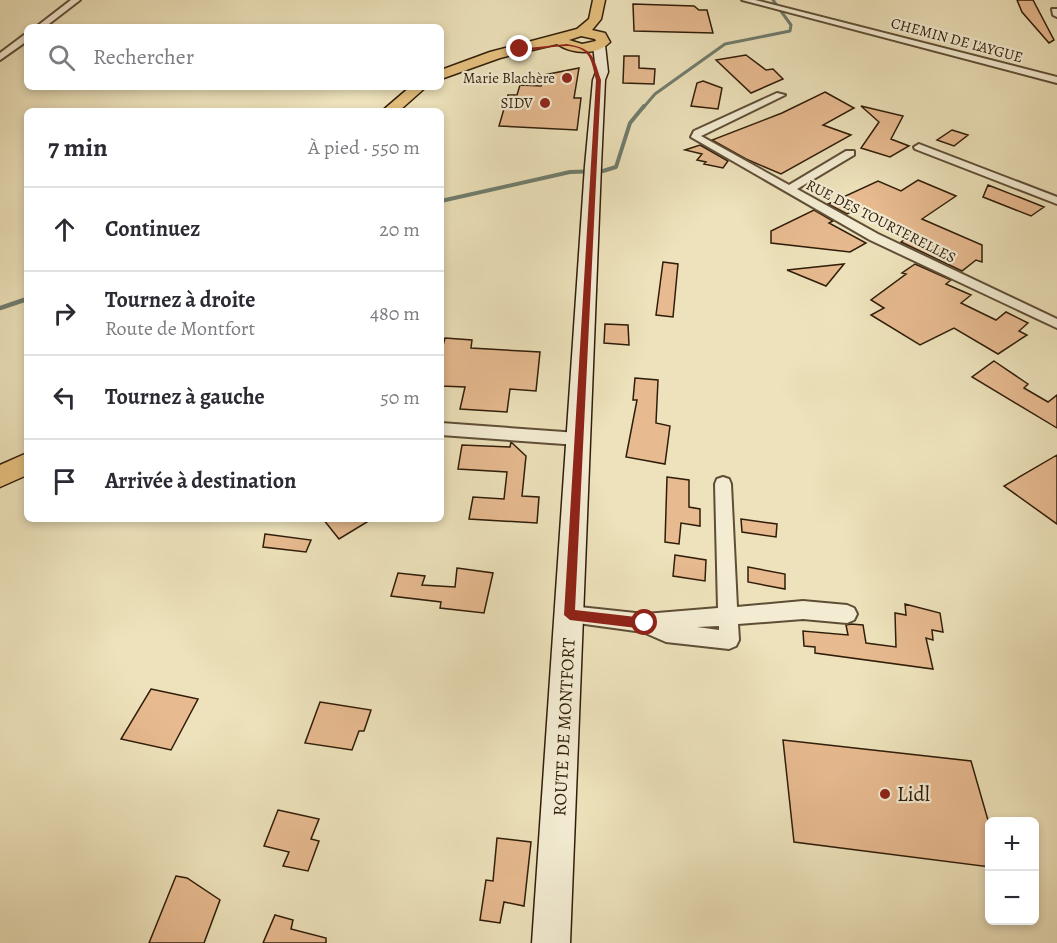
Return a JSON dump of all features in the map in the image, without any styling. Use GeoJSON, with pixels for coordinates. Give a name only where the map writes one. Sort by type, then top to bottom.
{"type":"FeatureCollection","features":[{"type":"Feature","properties":{"kind":"main road"},"geometry":{"type":"LineString","coordinates":[[570,44],[567,34],[581,32],[594,23],[599,0]]}},
{"type":"Feature","properties":{"kind":"main road","name":"ROUTE DE MONTFORT"},"geometry":{"type":"LineString","coordinates":[[551,943],[593,171],[599,80],[602,72],[598,40],[604,22],[607,0]]}},
{"type":"Feature","properties":{"kind":"main road"},"geometry":{"type":"LineString","coordinates":[[581,32],[598,40]]}},
{"type":"Feature","properties":{"kind":"main road"},"geometry":{"type":"LineString","coordinates":[[444,74],[478,60],[520,49],[598,40]]}},
{"type":"Feature","properties":{"kind":"main road","name":"ROUTE DE MONTFORT"},"geometry":{"type":"LineString","coordinates":[[570,44],[590,54],[599,80]]}},
{"type":"Feature","properties":{"kind":"main road"},"geometry":{"type":"LineString","coordinates":[[394,108],[415,90]]}},
{"type":"Feature","properties":{"kind":"main road"},"geometry":{"type":"LineString","coordinates":[[0,477],[24,465]]}},
{"type":"Feature","properties":{"kind":"street"},"geometry":{"type":"LineString","coordinates":[[44,24],[76,0]]}},
{"type":"Feature","properties":{"kind":"street","name":"CHEMIN DE L'AYGUE"},"geometry":{"type":"LineString","coordinates":[[746,0],[1057,80]]}},
{"type":"Feature","properties":{"kind":"street"},"geometry":{"type":"LineString","coordinates":[[0,57],[24,39]]}},
{"type":"Feature","properties":{"kind":"street","name":"RUE DES TOURTERELLES"},"geometry":{"type":"LineString","coordinates":[[780,95],[698,133],[696,137],[874,237],[1057,324]]}},
{"type":"Feature","properties":{"kind":"street"},"geometry":{"type":"LineString","coordinates":[[919,147],[1057,201]]}},
{"type":"Feature","properties":{"kind":"street"},"geometry":{"type":"LineString","coordinates":[[788,190],[850,153]]}},
{"type":"Feature","properties":{"kind":"street"},"geometry":{"type":"LineString","coordinates":[[444,429],[578,439]]}},
{"type":"Feature","properties":{"kind":"street"},"geometry":{"type":"LineString","coordinates":[[723,484],[729,618]]}},
{"type":"Feature","properties":{"kind":"street"},"geometry":{"type":"LineString","coordinates":[[570,615],[645,623],[729,618],[803,610],[847,614]]}},
{"type":"Feature","properties":{"kind":"building"},"geometry":{"type":"Polygon","coordinates":[[[1017,0],[1033,0],[1054,40],[1049,43],[1022,12],[1017,0]]]}},
{"type":"Feature","properties":{"kind":"building"},"geometry":{"type":"Polygon","coordinates":[[[633,4],[694,6],[699,10],[707,10],[713,33],[634,31],[633,4]]]}},
{"type":"Feature","properties":{"kind":"building"},"geometry":{"type":"Polygon","coordinates":[[[746,55],[766,70],[773,69],[783,79],[751,93],[716,60],[746,55]]]}},
{"type":"Feature","properties":{"kind":"building"},"geometry":{"type":"Polygon","coordinates":[[[624,56],[639,56],[639,68],[655,69],[654,84],[623,83],[624,56]]]}},
{"type":"Feature","properties":{"kind":"building"},"geometry":{"type":"Polygon","coordinates":[[[579,68],[574,98],[581,98],[577,130],[499,126],[508,95],[517,95],[520,85],[541,86],[544,75],[579,68]]]}},
{"type":"Feature","properties":{"kind":"building"},"geometry":{"type":"Polygon","coordinates":[[[703,81],[722,88],[718,109],[691,106],[697,83],[703,81]]]}},
{"type":"Feature","properties":{"kind":"building"},"geometry":{"type":"Polygon","coordinates":[[[825,92],[854,108],[823,125],[851,135],[781,174],[746,159],[712,140],[782,113],[825,92]]]}},
{"type":"Feature","properties":{"kind":"building"},"geometry":{"type":"Polygon","coordinates":[[[861,106],[903,116],[891,139],[909,146],[890,157],[861,148],[879,122],[861,106]]]}},
{"type":"Feature","properties":{"kind":"building"},"geometry":{"type":"Polygon","coordinates":[[[952,130],[968,135],[954,146],[937,140],[952,130]]]}},
{"type":"Feature","properties":{"kind":"building"},"geometry":{"type":"Polygon","coordinates":[[[700,145],[728,161],[723,168],[704,164],[706,162],[697,160],[702,154],[685,150],[700,145]]]}},
{"type":"Feature","properties":{"kind":"building"},"geometry":{"type":"Polygon","coordinates":[[[918,180],[956,196],[922,219],[982,245],[982,262],[976,260],[962,271],[901,242],[915,232],[861,207],[847,214],[828,204],[878,181],[901,191],[918,180]]]}},
{"type":"Feature","properties":{"kind":"building"},"geometry":{"type":"Polygon","coordinates":[[[988,185],[1044,207],[1031,216],[983,197],[988,185]]]}},
{"type":"Feature","properties":{"kind":"building"},"geometry":{"type":"Polygon","coordinates":[[[814,210],[833,221],[829,223],[866,243],[850,252],[771,243],[771,231],[814,210]]]}},
{"type":"Feature","properties":{"kind":"building"},"geometry":{"type":"Polygon","coordinates":[[[663,262],[678,264],[673,317],[656,315],[663,262]]]}},
{"type":"Feature","properties":{"kind":"building"},"geometry":{"type":"Polygon","coordinates":[[[844,264],[826,286],[787,270],[844,264]]]}},
{"type":"Feature","properties":{"kind":"building"},"geometry":{"type":"Polygon","coordinates":[[[915,264],[951,280],[946,284],[971,295],[961,303],[996,320],[1006,312],[1028,323],[1019,331],[1027,335],[998,354],[954,328],[920,345],[871,315],[884,308],[871,300],[906,274],[902,273],[915,264]]]}},
{"type":"Feature","properties":{"kind":"building"},"geometry":{"type":"Polygon","coordinates":[[[605,324],[628,325],[629,345],[604,343],[605,324]]]}},
{"type":"Feature","properties":{"kind":"building"},"geometry":{"type":"Polygon","coordinates":[[[445,338],[472,340],[471,348],[540,352],[536,391],[510,389],[507,412],[460,409],[465,387],[444,386],[445,338]]]}},
{"type":"Feature","properties":{"kind":"building"},"geometry":{"type":"Polygon","coordinates":[[[994,361],[1028,384],[1024,388],[1048,402],[1057,395],[1057,428],[972,377],[994,361]]]}},
{"type":"Feature","properties":{"kind":"building"},"geometry":{"type":"Polygon","coordinates":[[[635,378],[658,380],[656,423],[670,426],[665,464],[626,457],[637,400],[633,400],[635,378]]]}},
{"type":"Feature","properties":{"kind":"building"},"geometry":{"type":"Polygon","coordinates":[[[511,442],[526,456],[522,496],[539,497],[537,523],[469,519],[473,497],[504,499],[507,472],[458,469],[462,445],[510,447],[511,442]]]}},
{"type":"Feature","properties":{"kind":"building"},"geometry":{"type":"Polygon","coordinates":[[[1057,455],[1057,524],[1004,486],[1057,455]]]}},
{"type":"Feature","properties":{"kind":"building"},"geometry":{"type":"Polygon","coordinates":[[[667,477],[689,480],[689,507],[700,509],[700,526],[681,523],[679,544],[665,542],[667,477]]]}},
{"type":"Feature","properties":{"kind":"building"},"geometry":{"type":"Polygon","coordinates":[[[741,519],[777,524],[776,537],[742,532],[741,519]]]}},
{"type":"Feature","properties":{"kind":"building"},"geometry":{"type":"Polygon","coordinates":[[[325,522],[367,522],[339,539],[325,522]]]}},
{"type":"Feature","properties":{"kind":"building"},"geometry":{"type":"Polygon","coordinates":[[[265,534],[311,540],[306,552],[263,547],[265,534]]]}},
{"type":"Feature","properties":{"kind":"building"},"geometry":{"type":"Polygon","coordinates":[[[675,555],[706,560],[705,581],[673,576],[675,555]]]}},
{"type":"Feature","properties":{"kind":"building"},"geometry":{"type":"Polygon","coordinates":[[[748,567],[785,574],[785,589],[748,582],[748,567]]]}},
{"type":"Feature","properties":{"kind":"building"},"geometry":{"type":"Polygon","coordinates":[[[457,568],[493,573],[484,613],[440,608],[441,602],[391,596],[398,573],[425,576],[422,585],[455,587],[457,568]]]}},
{"type":"Feature","properties":{"kind":"building"},"geometry":{"type":"Polygon","coordinates":[[[905,604],[940,613],[943,632],[932,630],[933,640],[926,638],[933,669],[815,653],[815,647],[804,646],[803,631],[848,635],[846,625],[851,624],[863,625],[866,643],[896,647],[895,613],[906,615],[905,604]]]}},
{"type":"Feature","properties":{"kind":"building"},"geometry":{"type":"Polygon","coordinates":[[[151,689],[198,699],[171,750],[121,739],[151,689]]]}},
{"type":"Feature","properties":{"kind":"building"},"geometry":{"type":"Polygon","coordinates":[[[320,702],[371,710],[364,731],[359,731],[352,750],[305,743],[320,702]]]}},
{"type":"Feature","properties":{"kind":"building","name":"Lidl"},"geometry":{"type":"Polygon","coordinates":[[[783,740],[971,761],[987,817],[985,817],[985,866],[794,842],[783,740]]]}},
{"type":"Feature","properties":{"kind":"building"},"geometry":{"type":"Polygon","coordinates":[[[278,810],[319,819],[311,839],[319,841],[308,871],[283,866],[289,852],[264,846],[278,810]]]}},
{"type":"Feature","properties":{"kind":"building"},"geometry":{"type":"Polygon","coordinates":[[[497,838],[531,842],[524,906],[504,902],[500,923],[480,920],[486,880],[493,881],[497,838]]]}},
{"type":"Feature","properties":{"kind":"building"},"geometry":{"type":"Polygon","coordinates":[[[176,876],[187,878],[220,900],[204,943],[149,943],[176,876]]]}},
{"type":"Feature","properties":{"kind":"building"},"geometry":{"type":"Polygon","coordinates":[[[275,915],[293,920],[291,929],[326,938],[326,943],[263,943],[275,915]]]}},
{"type":"Feature","properties":{"kind":"waterway"},"geometry":{"type":"LineString","coordinates":[[643,108],[655,94],[725,44],[790,31],[791,25],[773,0]]}},
{"type":"Feature","properties":{"kind":"waterway"},"geometry":{"type":"LineString","coordinates":[[444,200],[570,172],[603,171],[616,167],[630,123],[644,106]]}},
{"type":"Feature","properties":{"kind":"waterway"},"geometry":{"type":"LineString","coordinates":[[0,308],[24,300]]}},
{"type":"Feature","properties":{"kind":"place","name":"Marie Blachère"},"geometry":{"type":"Point","coordinates":[567,78]}},
{"type":"Feature","properties":{"kind":"place","name":"SIDV"},"geometry":{"type":"Point","coordinates":[545,103]}},
{"type":"Feature","properties":{"kind":"place","name":"Lidl"},"geometry":{"type":"Point","coordinates":[885,794]}},
{"type":"Feature","properties":{"kind":"route"},"geometry":{"type":"LineString","coordinates":[[520,49],[567,45],[582,48],[590,54],[595,63],[599,80],[570,615],[645,623]]}}]}
